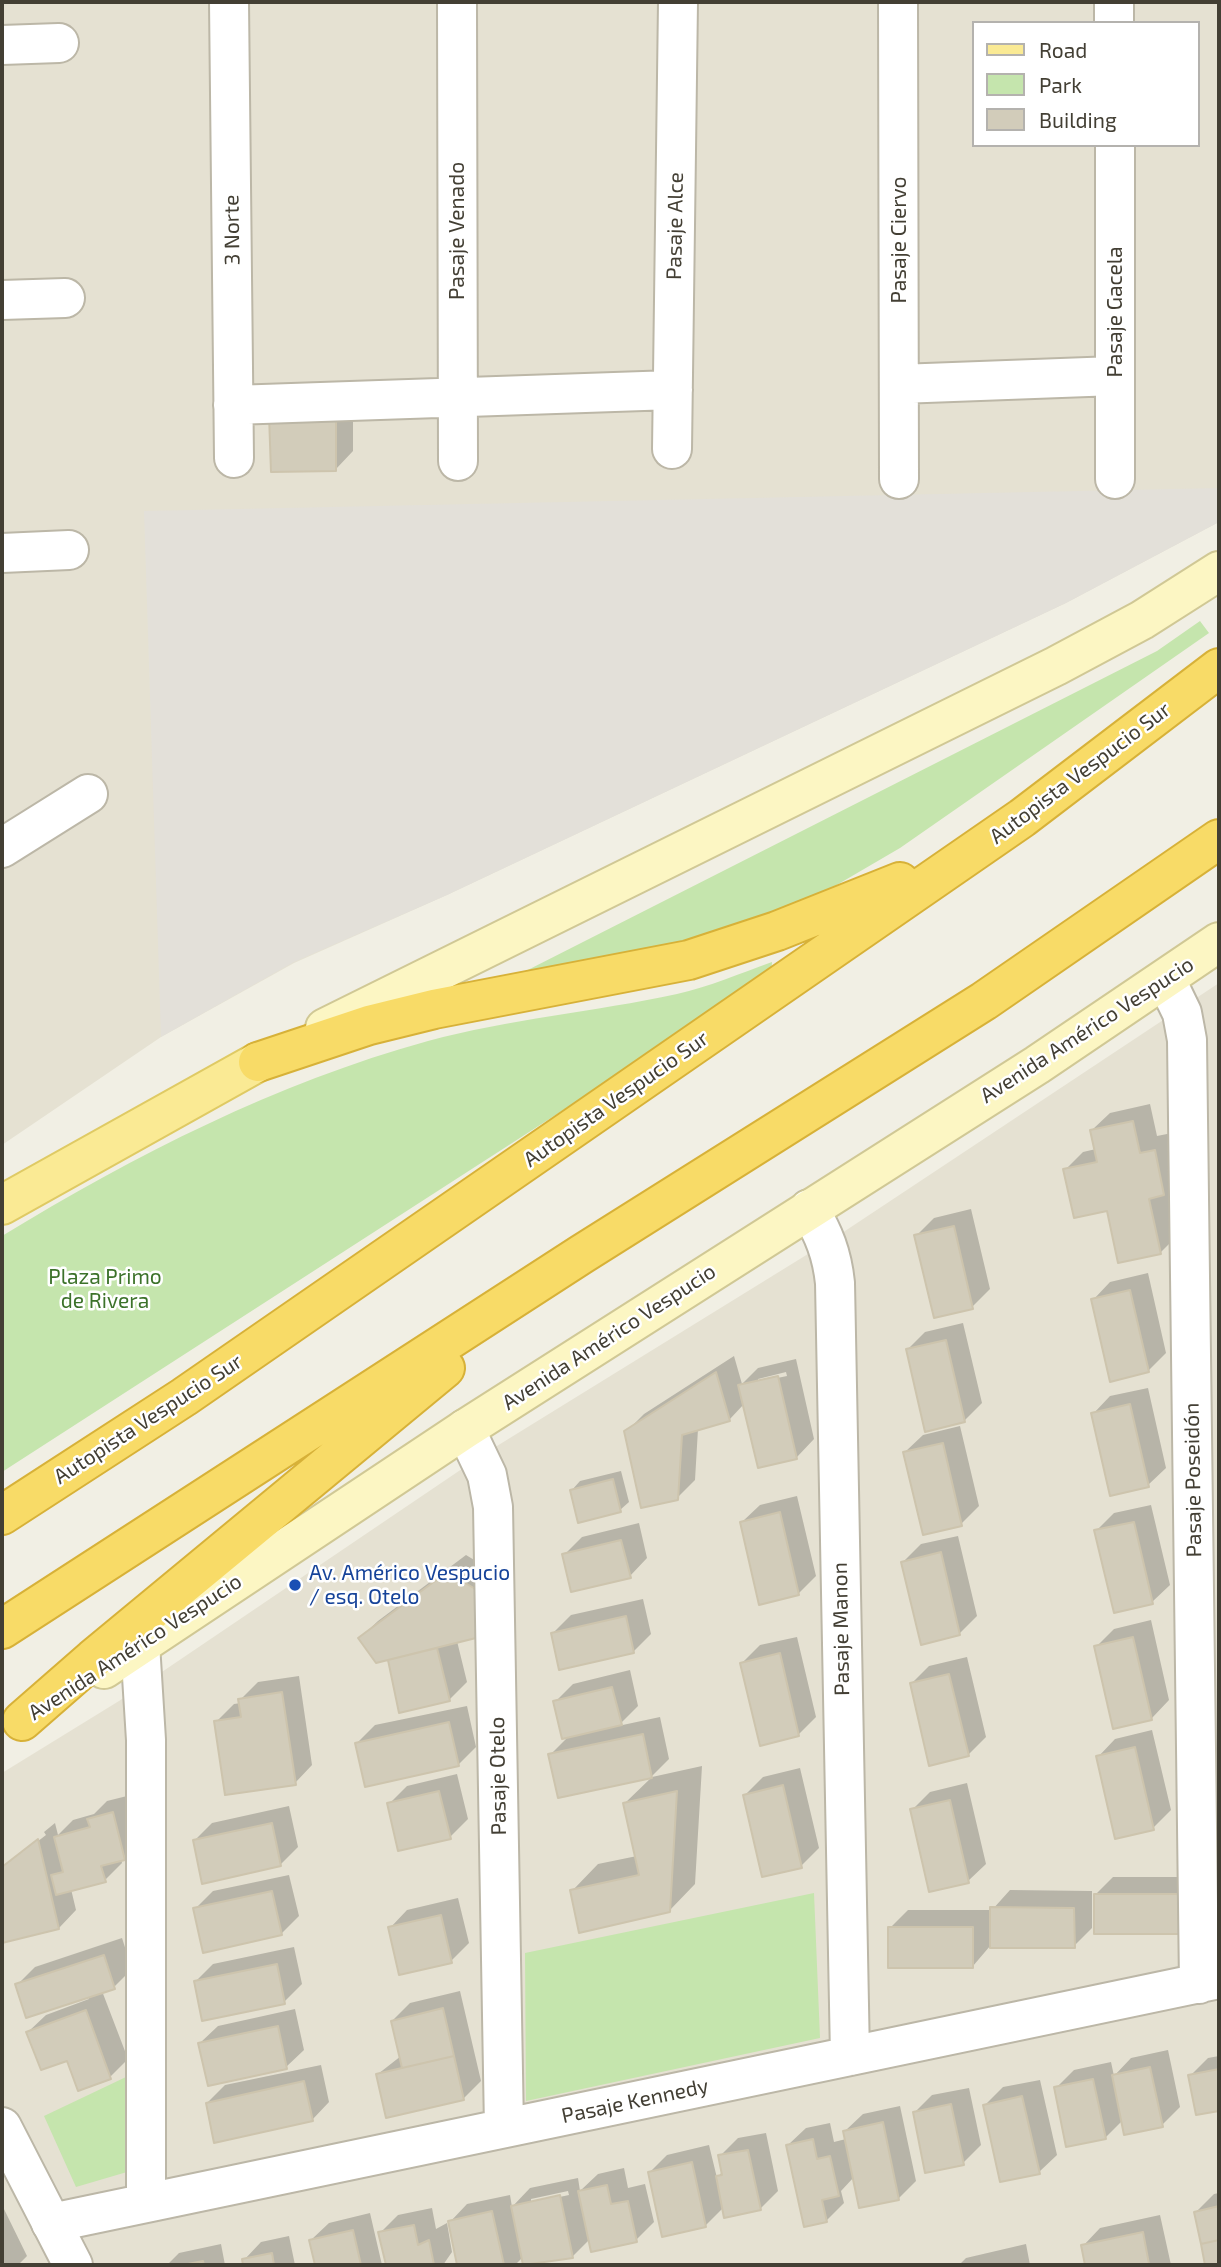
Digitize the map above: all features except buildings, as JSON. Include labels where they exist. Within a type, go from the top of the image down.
[{"type":"highway","name":"Autopista Vespucio Sur","points":[[2,1515],[184,1397],[1023,818],[1219,668]]},
{"type":"highway","points":[[258,1062],[369,1025],[434,1009],[643,971],[734,947],[905,880],[1023,818]]},
{"type":"highway","points":[[2,1629],[582,1254],[984,1001],[1219,839]]},
{"type":"highway","points":[[12,1728],[582,1254]]},
{"type":"main road","points":[[2,1205],[258,1062],[1056,666],[1142,620],[1219,571]]},
{"type":"main road","name":"Avenida Américo Vespucio","points":[[12,1728],[465,1429],[1166,980],[1219,942]]},
{"type":"street","name":"3 Norte","points":[[229,2],[234,457]]},
{"type":"street","name":"Pasaje Venado","points":[[457,2],[457,461]]},
{"type":"street","name":"Pasaje Alce","points":[[672,449],[678,2]]},
{"type":"street","name":"Pasaje Ciervo","points":[[898,2],[899,479]]},
{"type":"street","points":[[1114,2],[1114,21]]},
{"type":"street","points":[[2,45],[59,43]]},
{"type":"street","name":"Pasaje Gacela","points":[[1115,147],[1115,479]]},
{"type":"street","points":[[2,300],[65,298]]},
{"type":"street","points":[[899,384],[1115,376]]},
{"type":"street","points":[[233,405],[673,390]]},
{"type":"street","points":[[2,552],[69,550]]},
{"type":"street","points":[[2,848],[88,794]]},
{"type":"street","name":"Pasaje Poseidón","points":[[1166,980],[1182,1013],[1187,1040],[1209,1982]]},
{"type":"street","name":"Pasaje Manon","points":[[809,1209],[825,1236],[835,1283],[850,2056]]},
{"type":"street","name":"Pasaje Otelo","points":[[465,1429],[487,1475],[493,1507],[504,2128]]},
{"type":"street","points":[[141,1644],[146,1740],[146,2202]]},
{"type":"street","name":"Pasaje Kennedy","points":[[51,2223],[1209,1982]]},
{"type":"street","points":[[2,2127],[73,2265]]},
{"type":"shaded area","points":[[2,2],[1219,2],[1219,522],[1066,603],[447,895],[294,963],[161,1037],[2,1145]]},
{"type":"shaded area","points":[[1219,488],[1219,522],[1066,603],[447,895],[294,962],[161,1037],[144,511]]},
{"type":"shaded area","points":[[1219,983],[1219,2265],[2,2265],[2,1773],[119,1701],[484,1454],[842,1233]]},
{"type":"green space","points":[[1200,621],[1209,633],[900,848],[823,893],[741,931],[510,979],[1157,651]]},
{"type":"green space","name":"Plaza Primo de Rivera","points":[[772,962],[771,976],[2,1472],[2,1236],[103,1177],[208,1124],[261,1100],[372,1058],[459,1033],[677,994]]},
{"type":"green space","points":[[814,1893],[820,2038],[526,2101],[525,1953]]},
{"type":"green space","points":[[126,2077],[127,2172],[76,2187],[44,2116]]},
{"type":"place","name":"Av. Américo Vespucio / esq. Otelo","points":[[295,1585]]}]
